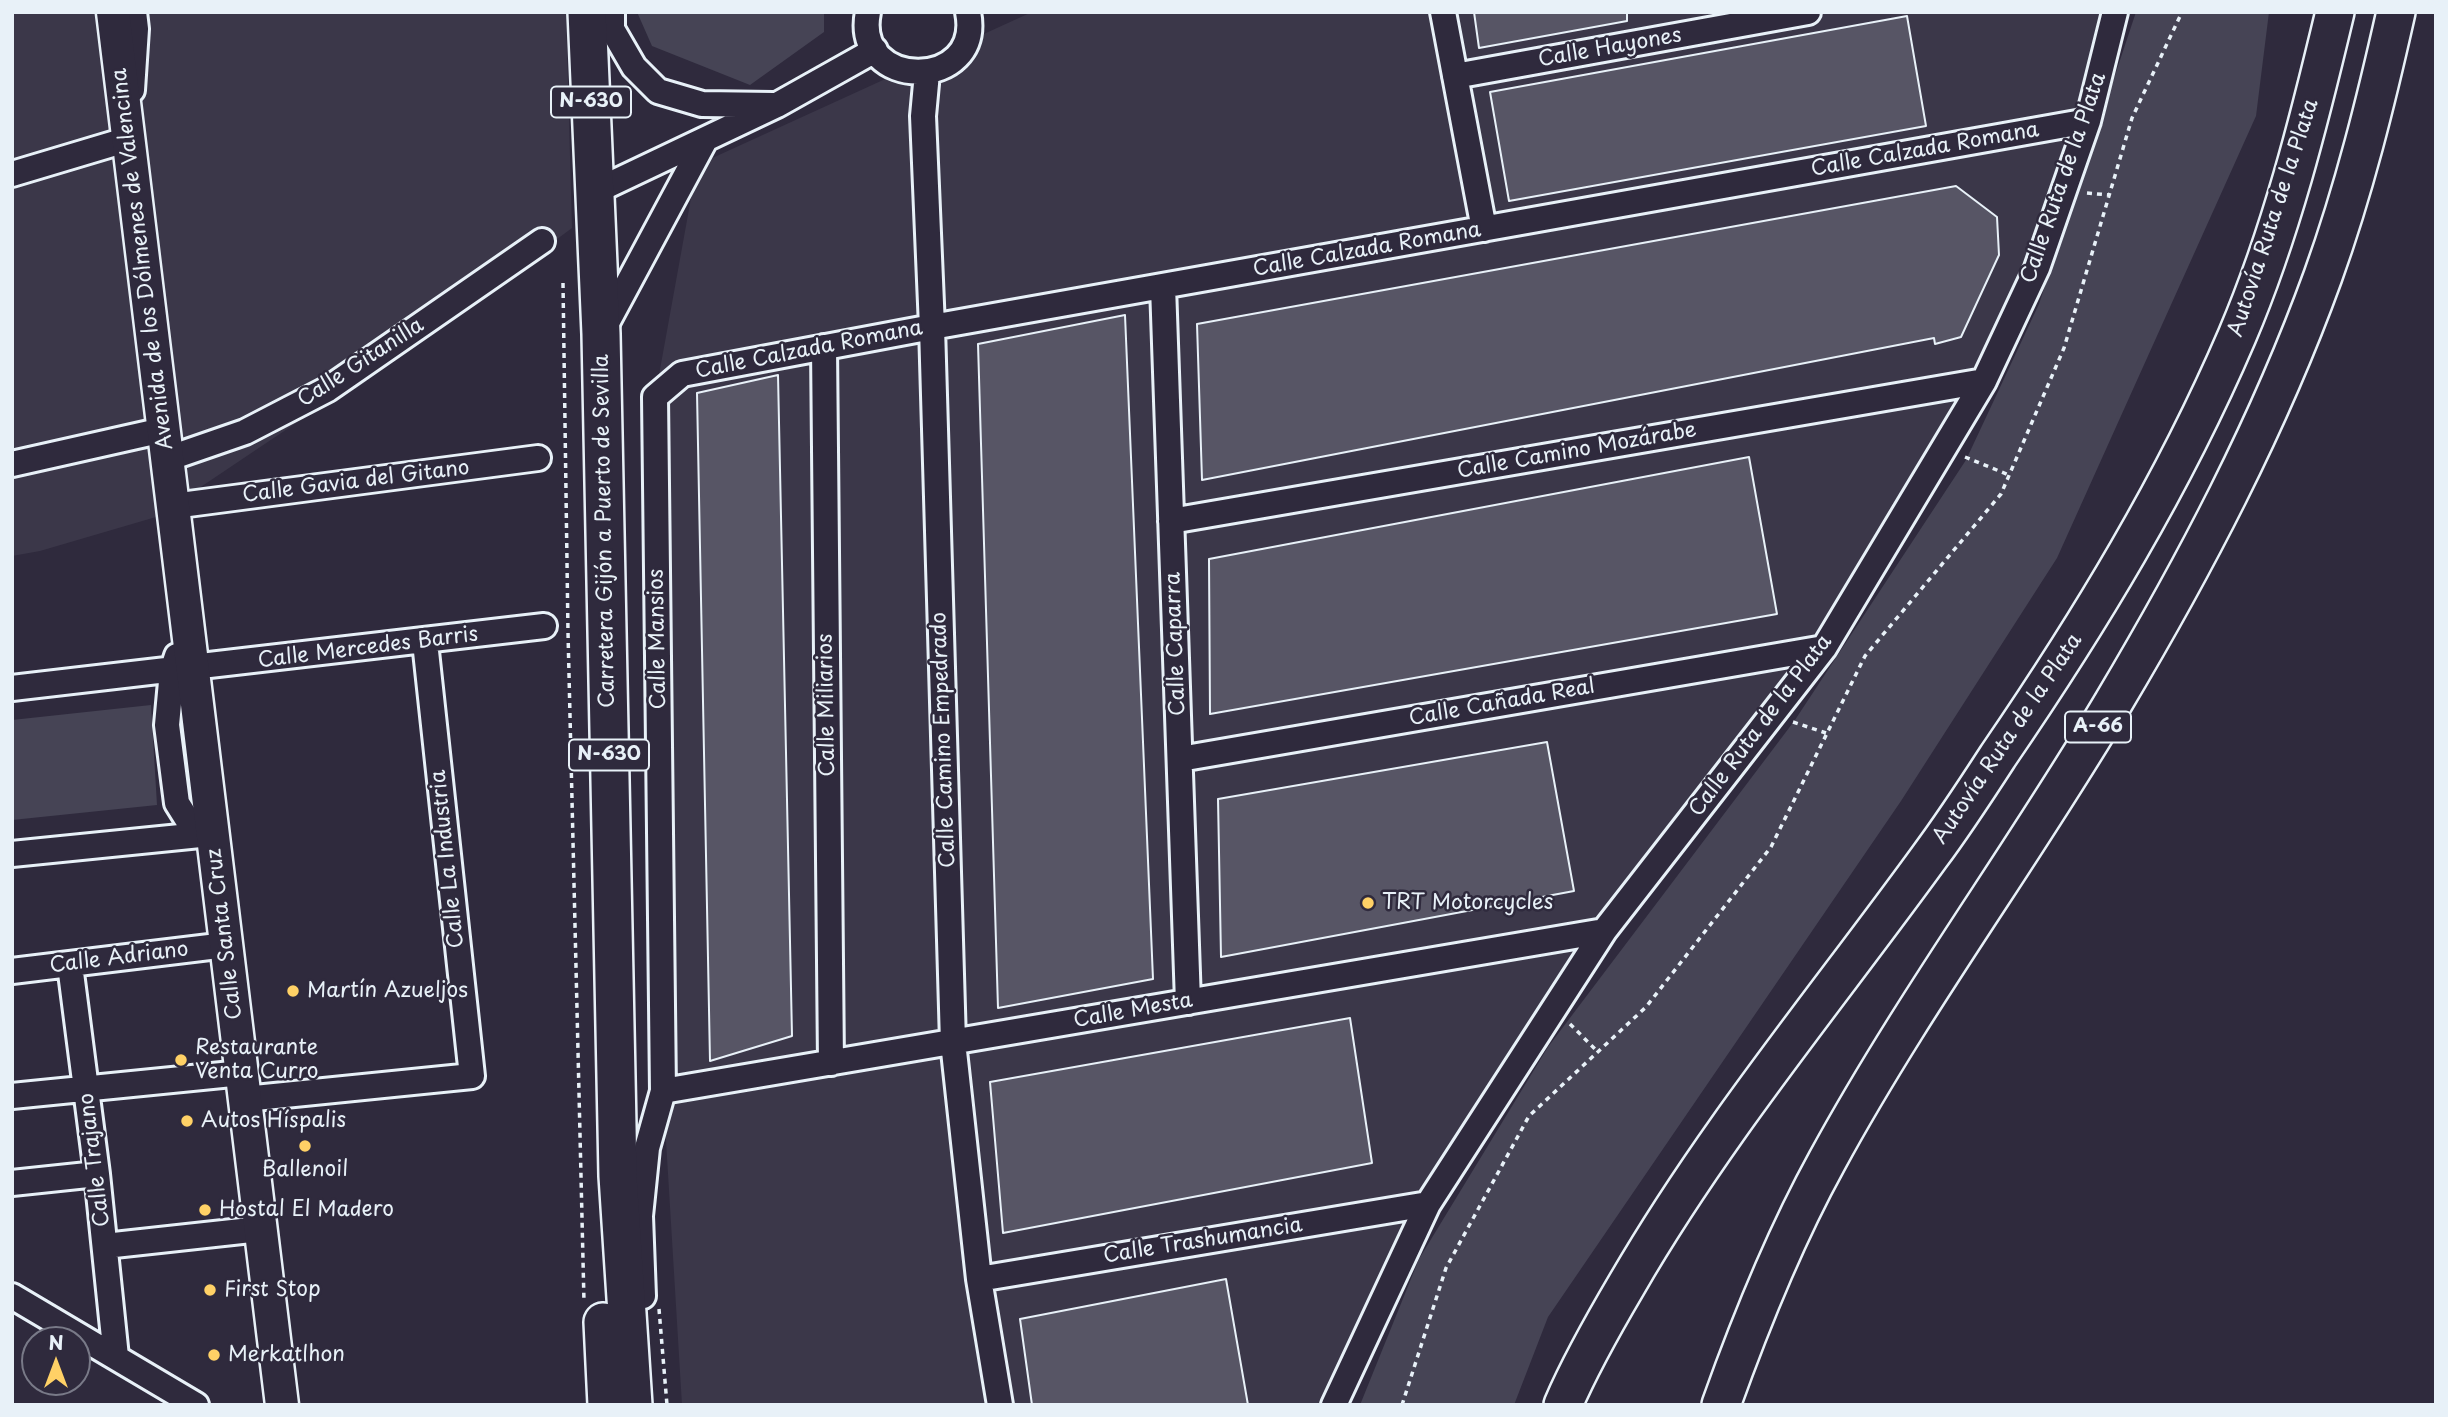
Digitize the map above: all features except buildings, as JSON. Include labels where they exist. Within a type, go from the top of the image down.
[{"type":"highway","name":"Carretera Gijón a Puerto de Sevilla","points":[[587,12],[601,334],[618,1176],[633,1405]]},
{"type":"highway","name":"Autovía Ruta de la Plata","points":[[1563,1405],[1607,1318],[1663,1222],[1761,1082],[1932,854],[1969,800],[2035,703],[2109,585],[2168,481],[2237,335],[2271,244],[2314,101],[2335,12]]},
{"type":"highway","name":"A-66","points":[[1721,1405],[1767,1285],[1827,1161],[1879,1072],[2111,706],[2187,574],[2239,470],[2284,373],[2323,275],[2367,135],[2396,12]]},
{"type":"highway","name":"Carretera Gijón a Puerto de Sevilla","points":[[607,1405],[600,1257],[618,1176]]},
{"type":"main road","name":"Avenida de los Dólmenes de Valencina","points":[[113,12],[173,506]]},
{"type":"main road","name":"Calle Santa Cruz","points":[[173,506],[188,625],[182,669],[205,835],[226,945],[282,1405]]},
{"type":"street","points":[[12,174],[128,136],[135,40],[134,12]]},
{"type":"street","points":[[612,12],[612,29],[634,67],[658,91],[702,104],[777,105]]},
{"type":"street","points":[[868,12],[868,33],[875,50],[887,63],[900,70],[918,74],[927,73],[952,61],[963,47],[968,34],[968,12]]},
{"type":"street","points":[[1443,12],[1484,229]]},
{"type":"street","name":"Calle Hayones","points":[[1455,76],[1808,12]]},
{"type":"street","name":"Calle Ruta de la Plata","points":[[1334,1405],[1428,1204],[1604,931],[1824,648],[1984,381],[2037,268],[2088,121],[2115,12]]},
{"type":"street","points":[[594,192],[777,105],[875,50]]},
{"type":"street","name":"Calle Camino Empedrado","points":[[927,73],[923,116],[932,327],[953,1042],[979,1279],[1000,1405]]},
{"type":"street","name":"Calle Calzada Romana","points":[[655,397],[682,374],[2088,121]]},
{"type":"street","points":[[601,334],[705,140]]},
{"type":"street","name":"Calle Gitanilla","points":[[12,464],[245,432],[328,389],[542,240]]},
{"type":"street","name":"Calle Caparra","points":[[1163,286],[1188,1002]]},
{"type":"street","name":"Calle Miliarios","points":[[824,347],[831,1063]]},
{"type":"street","name":"Calle Camino Mozárabe","points":[[1171,522],[1984,381]]},
{"type":"street","name":"Calle Mansios","points":[[631,1368],[644,1316],[640,1216],[647,1148],[663,1091],[655,397]]},
{"type":"street","name":"Calle Gavia del Gitano","points":[[173,506],[538,458]]},
{"type":"street","name":"Calle Mercedes Barris","points":[[12,688],[425,642],[544,626]]},
{"type":"street","name":"Calle La Industria","points":[[243,1086],[472,1076],[425,642]]},
{"type":"street","name":"Calle Cañada Real","points":[[1180,759],[1824,648]]},
{"type":"street","points":[[12,854],[205,835]]},
{"type":"street","name":"Calle Mesta","points":[[663,1091],[1604,931]]},
{"type":"street","name":"Calle Adriano","points":[[12,971],[226,945]]},
{"type":"street","name":"Calle Trajano","points":[[70,965],[97,1174],[116,1357]]},
{"type":"street","points":[[12,1096],[86,1089],[243,1086]]},
{"type":"street","points":[[12,1183],[97,1174]]},
{"type":"street","name":"Calle Trashumancia","points":[[979,1279],[1428,1204]]},
{"type":"street","points":[[105,1247],[260,1229]]},
{"type":"street","points":[[12,1296],[196,1405]]},
{"type":"path","points":[[1402,1405],[1446,1268],[1528,1116],[1646,1007],[1771,846],[1865,656],[2001,494],[2064,348],[2132,118],[2182,12]]},
{"type":"path","points":[[564,283],[568,632],[584,1304]]},
{"type":"path","points":[[1943,449],[2010,475]]},
{"type":"path","points":[[1771,715],[1826,733]]},
{"type":"path","points":[[1554,1008],[1598,1052]]},
{"type":"shaded area","points":[[12,12],[566,12],[572,228],[357,388],[299,421],[156,517],[40,551],[12,556]]},
{"type":"shaded area","points":[[637,12],[824,12],[824,32],[750,85],[652,46]]},
{"type":"shaded area","points":[[1032,12],[2115,12],[2088,122],[1984,381],[1824,648],[1604,931],[1428,1204],[1334,1405],[682,1405],[663,1091],[655,397],[697,165]]},
{"type":"shaded area","points":[[2136,12],[2269,12],[2256,116],[2057,558],[1901,801],[1548,1317],[1514,1405],[1360,1405],[1419,1259],[1548,1047],[1795,720],[1966,460],[2039,304]]},
{"type":"shaded area","points":[[151,705],[157,805],[12,820],[12,720]]},
{"type":"place","name":"TRT Motorcycles","points":[[1368,903]]},
{"type":"place","name":"Martín Azueljos","points":[[293,991]]},
{"type":"place","name":"Restaurante Venta Curro","points":[[181,1060]]},
{"type":"place","name":"Autos Híspalis","points":[[187,1121]]},
{"type":"place","name":"Ballenoil","points":[[305,1146]]},
{"type":"place","name":"Hostal El Madero","points":[[205,1210]]},
{"type":"place","name":"First Stop","points":[[210,1290]]},
{"type":"place","name":"Merkatlhon","points":[[214,1355]]}]
